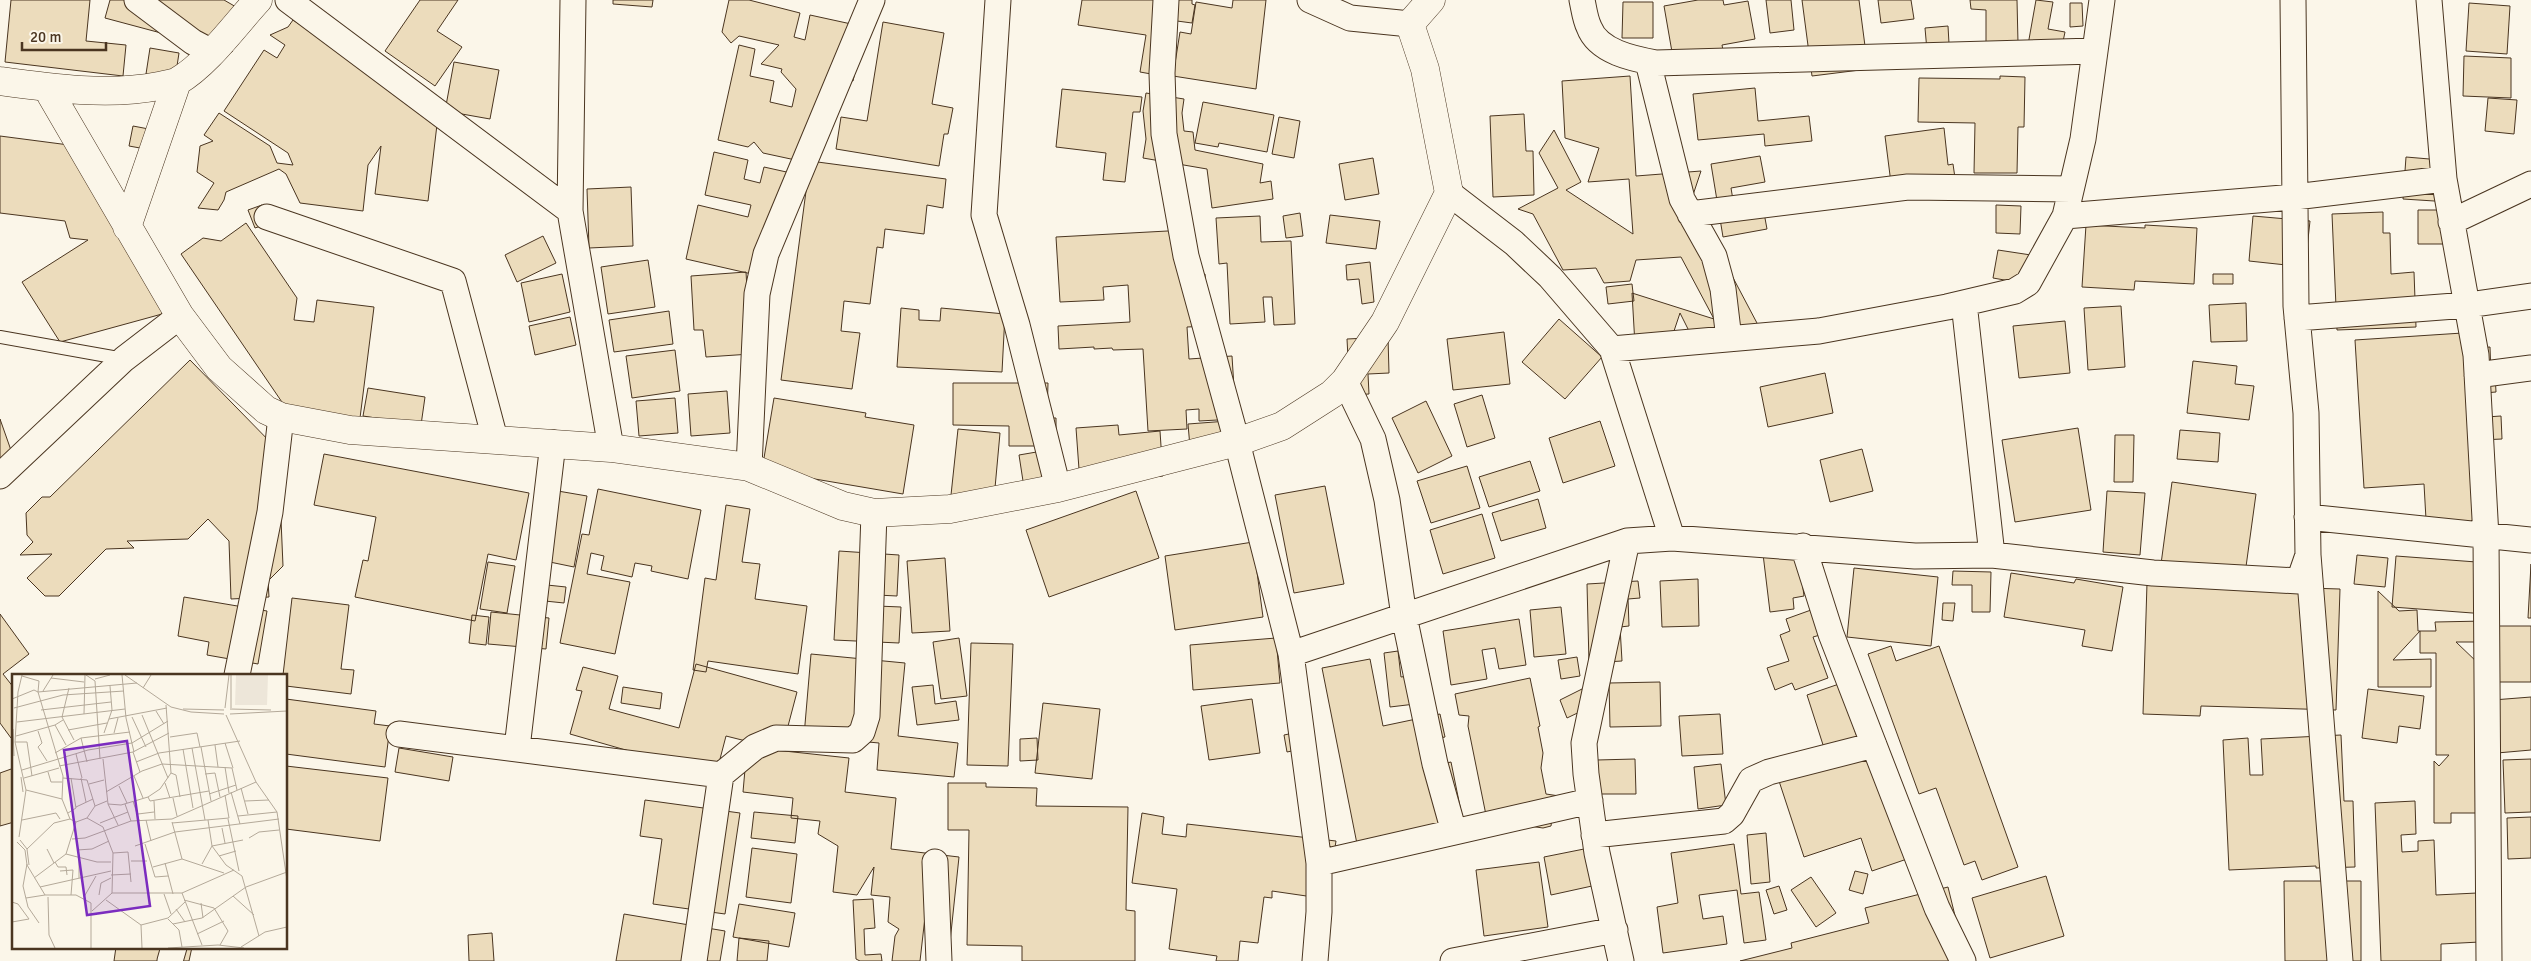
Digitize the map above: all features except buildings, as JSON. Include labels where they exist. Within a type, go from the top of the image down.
[{"type":"street","points":[[138,0],[193,42],[212,52]]},
{"type":"street","points":[[0,80],[47,88],[105,90],[149,88],[177,82],[212,52],[258,0]]},
{"type":"street","points":[[288,0],[570,210]]},
{"type":"street","points":[[573,0],[570,210],[611,448]]},
{"type":"street","points":[[998,0],[984,215],[1018,325],[1058,488]]},
{"type":"street","points":[[1166,0],[1162,73],[1167,151],[1186,256],[1237,442],[1291,654],[1319,863],[1319,912],[1315,961]]},
{"type":"street","points":[[1310,0],[1350,18],[1410,24]]},
{"type":"street","points":[[1410,24],[1431,0]]},
{"type":"street","points":[[1582,0],[1589,28],[1595,37],[1612,50],[1634,59],[1648,62],[2095,51]]},
{"type":"street","points":[[1612,349],[1819,331],[1964,303],[2015,290],[2028,282],[2065,216],[2083,139],[2102,0]]},
{"type":"street","points":[[2293,0],[2297,318],[2306,413],[2308,555],[2340,961]]},
{"type":"street","points":[[2429,0],[2444,179],[2468,305],[2476,375],[2486,537],[2489,961]]},
{"type":"street","points":[[749,467],[757,294],[766,254],[869,1]]},
{"type":"street","points":[[47,88],[180,316],[219,368],[238,387],[266,410],[281,416],[350,430],[611,448],[749,467],[843,506],[874,513],[950,508],[1058,488],[1237,442],[1282,426],[1332,394],[1345,381],[1385,322],[1449,193],[1425,69],[1410,24]]},
{"type":"street","points":[[1648,62],[1682,199],[1714,256],[1723,289],[1728,339]]},
{"type":"street","points":[[127,227],[177,82]]},
{"type":"street","points":[[2065,216],[2295,197],[2444,179]]},
{"type":"street","points":[[2451,222],[2531,184]]},
{"type":"street","points":[[1690,214],[1908,187],[2071,189]]},
{"type":"street","points":[[1449,193],[1514,243],[1550,277],[1612,349],[1672,538]]},
{"type":"street","points":[[267,216],[453,282],[494,439]]},
{"type":"street","points":[[2297,318],[2468,305],[2531,296]]},
{"type":"street","points":[[1964,303],[1992,556]]},
{"type":"street","points":[[0,476],[124,359],[180,316]]},
{"type":"street","points":[[2476,375],[2531,368]]},
{"type":"street","points":[[1345,381],[1373,439],[1387,500],[1404,616],[1435,764],[1454,832]]},
{"type":"street","points":[[237,674],[270,512],[281,416]]},
{"type":"street","points":[[517,748],[553,443]]},
{"type":"street","points":[[694,961],[721,775],[755,746],[776,738],[840,741],[853,740],[862,732],[867,716],[874,513]]},
{"type":"street","points":[[2307,517],[2486,537],[2531,540]]},
{"type":"street","points":[[1291,654],[1627,541],[1672,538],[1803,546],[1915,556],[1992,556],[2153,573],[2300,581],[2308,555]]},
{"type":"street","points":[[1621,961],[1594,835],[1584,743],[1627,541]]},
{"type":"street","points":[[1803,546],[1831,634],[1937,908],[1963,961]]},
{"type":"street","points":[[399,734],[721,775]]},
{"type":"street","points":[[1594,835],[1724,821],[1732,814],[1751,780],[1769,772],[1874,745]]},
{"type":"street","points":[[1319,863],[1590,801]]},
{"type":"street","points":[[934,862],[939,961]]},
{"type":"street","points":[[1453,961],[1615,930]]},
{"type":"street","points":[[170,961],[174,948]]},
{"type":"lane","points":[[0,337],[124,359]]}]
